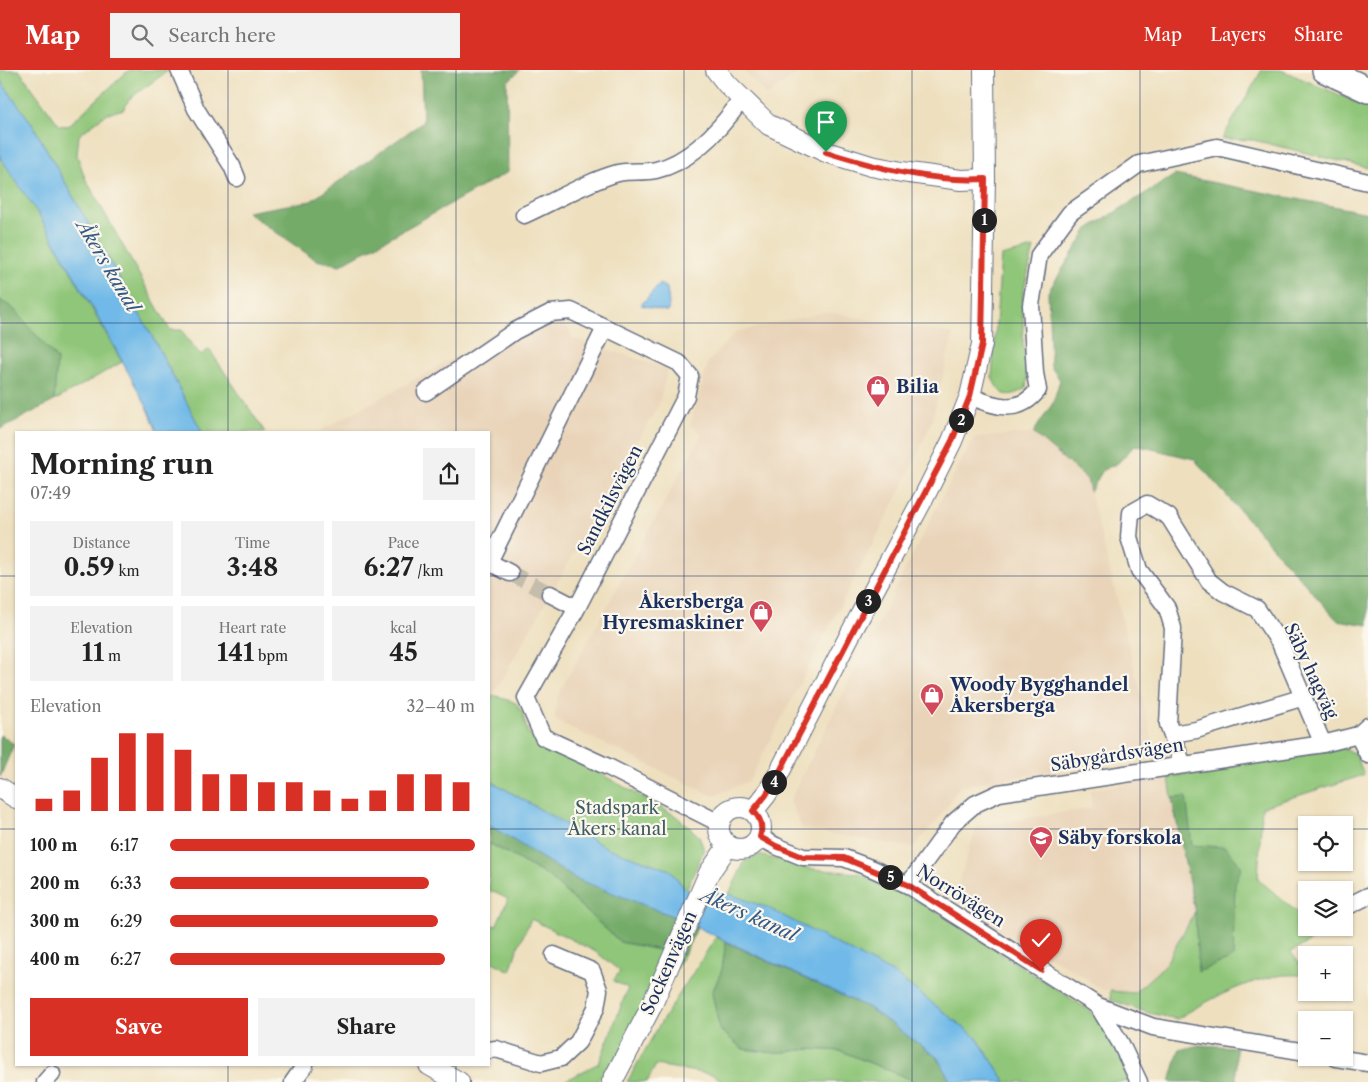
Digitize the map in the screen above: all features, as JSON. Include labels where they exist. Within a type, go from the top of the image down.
[{"type":"main road","points":[[1325,70],[1368,90]]},
{"type":"street","points":[[179,70],[196,109],[232,166],[236,178]]},
{"type":"street","points":[[716,70],[769,125],[826,152],[872,166],[902,172],[961,180],[985,179]]},
{"type":"street","points":[[753,811],[777,777],[853,629],[924,497],[952,441],[970,396],[982,344],[985,179],[984,70]]},
{"type":"street","points":[[524,215],[619,173],[658,169],[686,157],[706,141],[742,99]]},
{"type":"street","points":[[970,396],[988,404],[1010,408],[1031,399],[1038,390],[1035,373],[1031,305],[1038,256],[1070,213],[1139,164],[1217,147],[1368,182]]},
{"type":"street","name":"Sandkilsvägen","points":[[426,392],[515,331],[550,312],[571,311],[679,363],[690,376],[686,396],[577,608],[526,698],[543,737],[608,767],[719,823]]},
{"type":"street","points":[[490,560],[605,328]]},
{"type":"street","name":"Säby hagväg","points":[[1183,765],[1168,724],[1173,628],[1167,608],[1139,570],[1129,537],[1131,513],[1147,504],[1169,517],[1209,581],[1223,592],[1257,609],[1280,643],[1323,744]]},
{"type":"street","points":[[490,563],[510,573]]},
{"type":"street","points":[[550,594],[577,608]]},
{"type":"street","points":[[1172,734],[1196,730],[1304,697]]},
{"type":"street","points":[[1363,730],[1368,755]]},
{"type":"street","name":"Säbygårdsvägen","points":[[908,885],[953,823],[974,804],[999,793],[1323,744],[1363,730]]},
{"type":"street","points":[[0,788],[15,797]]},
{"type":"street","points":[[741,807],[753,811],[761,824],[760,837],[748,848],[739,849],[728,846],[719,832],[719,823],[725,812],[732,808],[741,807]]},
{"type":"street","name":"Norrövägen","points":[[760,837],[803,857],[844,858],[908,885],[1098,1006],[1153,1027],[1298,1051]]},
{"type":"street","name":"Sockenvägen","points":[[612,1082],[651,1007],[709,873],[728,846]]},
{"type":"street","points":[[1353,904],[1368,896]]},
{"type":"street","points":[[490,1050],[496,1049],[541,1063],[561,1058],[578,1042],[596,1008],[599,990],[592,971],[554,955]]},
{"type":"street","points":[[1098,1006],[1139,1082]]},
{"type":"street","points":[[1353,1061],[1368,1063]]},
{"type":"street","points":[[293,1082],[304,1066]]},
{"type":"shaded area","points":[[743,70],[801,70],[767,96]]},
{"type":"shaded area","points":[[827,312],[953,334],[932,421],[906,480],[749,781],[713,796],[555,720],[556,703],[559,693],[702,434],[690,425],[709,361],[736,332]]},
{"type":"shaded area","points":[[559,323],[568,328],[572,338],[668,369],[658,406],[490,700],[490,431],[320,431],[507,329],[513,341]]},
{"type":"shaded area","points":[[1033,433],[1087,479],[1156,754],[960,786],[937,821],[912,848],[802,829],[790,800],[933,514],[974,438]]},
{"type":"shaded area","points":[[1169,777],[1195,912],[1165,964],[1134,993],[1102,990],[1067,966],[968,914],[974,907],[954,896],[977,826],[1092,808],[1090,790]]},
{"type":"green space","points":[[0,70],[19,70],[59,125],[68,126],[129,70],[169,70],[129,99],[124,109],[106,114],[79,135],[77,155],[85,178],[170,330],[182,330],[201,355],[209,349],[264,431],[201,431],[152,336],[32,124],[0,80]]},
{"type":"green space","points":[[421,70],[520,70],[507,82],[508,172],[340,265],[316,260],[247,212],[311,201],[423,122]]},
{"type":"green space","points":[[1262,70],[1281,70],[1368,107],[1368,168],[1253,140],[1222,139]]},
{"type":"green space","points":[[0,155],[41,218],[122,362],[54,401],[0,381]]},
{"type":"green space","points":[[1175,175],[1368,213],[1368,625],[1337,620],[1194,459],[1135,445],[1118,463],[1103,470],[1090,492],[1087,479],[1033,433],[1053,403],[1060,380],[1051,367],[1048,292],[1088,229]]},
{"type":"green space","points":[[1034,248],[1023,293],[1023,343],[1028,373],[1026,388],[1009,395],[998,389],[992,377],[1001,256]]},
{"type":"green space","points":[[0,300],[13,308],[57,359],[54,401],[0,429]]},
{"type":"green space","name":"Stadspark Åkers kanal","points":[[493,695],[516,703],[522,712],[528,733],[676,816],[699,836],[704,850],[686,890],[670,870],[607,848],[490,781],[490,700]]},
{"type":"green space","points":[[0,735],[14,744],[0,777]]},
{"type":"green space","points":[[1342,748],[1356,754],[1364,775],[1262,807],[1258,879],[1298,913],[1298,936],[1320,936],[1302,946],[1298,946],[1298,948],[1291,952],[1298,962],[1298,975],[1274,977],[1239,987],[1222,994],[1177,1019],[1149,1013],[1111,1000],[1110,991],[1134,993],[1165,965],[1195,912],[1169,777]]},
{"type":"green space","points":[[1186,797],[1192,845],[1225,847],[1242,867],[1235,883],[1233,958],[1198,972],[1195,912],[1172,798]]},
{"type":"green space","points":[[490,826],[574,878],[675,917],[697,928],[684,955],[620,942],[548,876],[490,844]]},
{"type":"green space","points":[[490,844],[548,876],[620,942],[684,955],[628,1046],[596,1082],[562,1082],[599,1063],[628,988],[613,981],[620,971],[596,952],[531,919],[518,947],[510,971],[490,961],[490,924],[496,926],[508,899],[490,890]]},
{"type":"green space","points":[[759,855],[812,869],[858,873],[926,905],[1092,1012],[1119,1053],[1128,1082],[1006,1082],[976,1037],[896,975],[768,908],[729,894],[745,861]]},
{"type":"green space","points":[[716,937],[726,942],[722,970],[712,993],[720,1030],[743,1049],[775,1053],[809,1049],[841,1051],[917,1082],[723,1082],[714,1075],[656,1065],[647,1082],[627,1082],[660,1024]]},
{"type":"green space","points":[[726,942],[869,1008],[937,1057],[951,1082],[917,1082],[841,1051],[809,1049],[775,1053],[743,1049],[720,1030],[712,993],[722,970]]},
{"type":"green space","points":[[1199,1045],[1236,1047],[1236,1082],[1170,1082],[1179,1050]]},
{"type":"water","name":"Åkers kanal","points":[[0,80],[32,124],[152,336],[201,431],[157,431],[149,411],[103,326],[41,218],[0,157]]},
{"type":"water","points":[[659,284],[667,288],[668,312],[641,305]]},
{"type":"water","name":"Åkers kanal","points":[[490,781],[607,848],[670,870],[686,890],[729,894],[768,908],[896,975],[976,1037],[1006,1082],[951,1082],[937,1057],[869,1008],[675,917],[574,878],[490,826]]},
{"type":"tunnel","points":[[510,573],[550,594]]},
{"type":"place","name":"Bilia","points":[[878,408]]},
{"type":"place","name":"Åkersberga Hyresmaskiner","points":[[761,633]]},
{"type":"place","name":"Woody Bygghandel Åkersberga","points":[[932,716]]},
{"type":"place","name":"Säby forskola","points":[[1041,859]]},
{"type":"route","points":[[826,152],[872,166],[902,172],[961,180],[985,179],[982,344],[970,396],[952,441],[777,777],[760,804],[753,811],[761,824],[760,837],[776,846],[803,857],[844,858],[908,885],[1041,970]]}]
